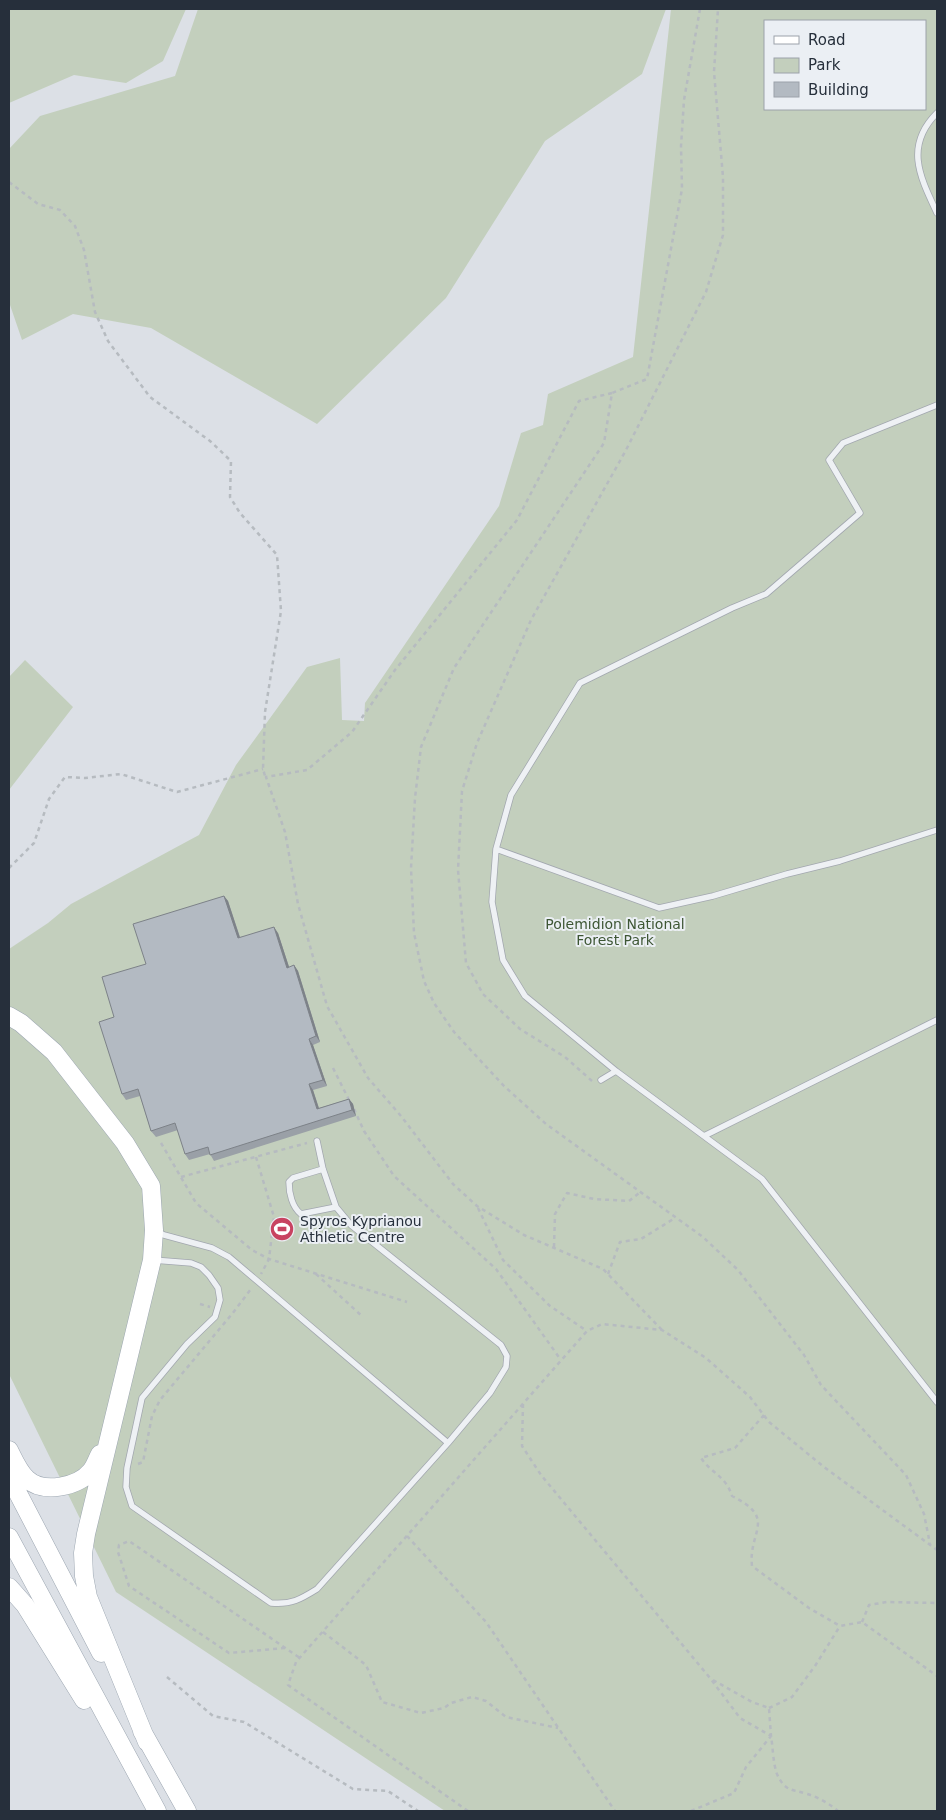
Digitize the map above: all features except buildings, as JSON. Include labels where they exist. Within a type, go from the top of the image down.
[{"type":"main road","points":[[9,1016],[21,1023],[54,1052],[125,1143],[151,1186],[154,1230],[152,1260],[83,1553],[84,1576],[88,1597],[147,1742]]},
{"type":"main road","points":[[9,1450],[17,1466],[28,1480],[48,1487],[60,1486],[81,1479],[91,1471],[109,1438]]},
{"type":"main road","points":[[9,1476],[147,1742],[187,1811]]},
{"type":"main road","points":[[9,1537],[157,1811]]},
{"type":"main road","points":[[9,1587],[25,1605],[76,1686],[147,1811]]},
{"type":"lane","points":[[937,113],[928,122],[917,147],[920,179],[937,213]]},
{"type":"lane","points":[[937,405],[842,443],[829,460],[860,513],[766,594],[732,608],[580,683],[511,795],[496,849],[492,902],[503,960],[525,996],[616,1072],[762,1179],[937,1402]]},
{"type":"lane","points":[[496,849],[659,908],[713,896],[787,874],[840,861],[937,830]]},
{"type":"lane","points":[[704,1136],[937,1020]]},
{"type":"lane","points":[[601,1080],[616,1072]]},
{"type":"lane","points":[[152,1260],[191,1262],[201,1267],[218,1288],[220,1300],[215,1317],[187,1344],[142,1398],[127,1468],[126,1487],[132,1506],[271,1603],[286,1604],[305,1597],[317,1590],[490,1393],[506,1367],[507,1356],[501,1346],[351,1225],[336,1207],[323,1169],[317,1141]]},
{"type":"lane","points":[[323,1169],[293,1178],[289,1182],[295,1209],[301,1214],[336,1207]]},
{"type":"lane","points":[[154,1230],[164,1235],[212,1248],[229,1257],[448,1443]]},
{"type":"path","points":[[266,777],[307,770],[352,732],[395,670],[517,520],[579,401],[612,393],[647,379],[682,189],[681,146],[684,100],[700,9]]},
{"type":"path","points":[[601,1080],[594,1083],[565,1057],[520,1029],[483,994],[466,964],[458,870],[462,791],[476,743],[531,620],[626,450],[706,292],[723,235],[724,177],[714,72],[718,9]]},
{"type":"path","points":[[9,182],[38,204],[60,210],[75,226],[84,250],[95,312],[108,340],[150,397],[210,441],[231,461],[230,496],[240,513],[276,555],[281,611],[265,712],[262,769],[285,832],[298,904],[327,1006],[368,1078],[401,1116],[453,1184],[478,1206],[524,1235],[603,1269],[662,1330],[706,1358],[750,1397],[769,1422],[824,1467],[937,1550]]},
{"type":"path","points":[[612,393],[604,443],[454,668],[422,747],[415,798],[411,868],[414,933],[424,981],[434,1003],[454,1032],[504,1086],[546,1124],[702,1237],[738,1270],[804,1355],[821,1385],[906,1476],[924,1514],[930,1544]]},
{"type":"path","points":[[9,868],[34,842],[49,799],[65,777],[85,778],[121,774],[177,792],[262,769]]},
{"type":"path","points":[[333,1068],[364,1131],[394,1176],[496,1269],[562,1360]]},
{"type":"path","points":[[181,1177],[317,1141]]},
{"type":"path","points":[[160,1142],[196,1203],[252,1250],[270,1259],[407,1302]]},
{"type":"path","points":[[554,1247],[555,1214],[567,1193],[594,1199],[629,1201],[640,1193]]},
{"type":"path","points":[[478,1206],[503,1260],[550,1306],[587,1331]]},
{"type":"path","points":[[608,1274],[620,1242],[641,1239],[675,1218]]},
{"type":"path","points":[[315,1273],[363,1317]]},
{"type":"path","points":[[468,1811],[288,1685],[296,1662],[587,1331],[602,1324],[662,1330]]},
{"type":"path","points":[[523,1404],[522,1446],[541,1476],[710,1678],[740,1718],[771,1736]]},
{"type":"path","points":[[764,1415],[735,1448],[701,1458],[729,1486],[732,1496],[747,1504],[753,1511],[758,1523],[751,1554],[752,1566],[809,1608],[840,1626],[862,1622],[937,1676]]},
{"type":"path","points":[[406,1536],[486,1622],[615,1811]]},
{"type":"path","points":[[285,1648],[229,1653],[130,1586],[118,1552],[119,1545],[128,1541],[300,1658]]},
{"type":"path","points":[[862,1622],[869,1605],[887,1602],[937,1603]]},
{"type":"path","points":[[710,1678],[752,1702],[769,1708],[792,1697],[816,1666],[840,1626]]},
{"type":"path","points":[[322,1632],[366,1665],[382,1702],[420,1712],[444,1708],[451,1703],[472,1697],[486,1701],[506,1717],[558,1728]]},
{"type":"path","points":[[168,1677],[213,1716],[244,1722],[353,1789],[388,1791],[418,1811]]},
{"type":"path","points":[[769,1708],[776,1772],[782,1784],[791,1791],[807,1794],[838,1811]]},
{"type":"path","points":[[691,1811],[734,1793],[746,1767],[771,1736]]},
{"type":"green space","points":[[9,9],[186,9],[163,61],[126,83],[74,75],[9,103]]},
{"type":"green space","points":[[198,9],[666,9],[642,74],[545,141],[446,298],[317,424],[151,328],[73,314],[22,340],[9,302],[9,149],[40,116],[175,76]]},
{"type":"green space","name":"Polemidion National Forest Park","points":[[671,9],[937,9],[937,1811],[445,1811],[116,1592],[9,1374],[9,949],[48,923],[71,904],[199,835],[236,765],[307,667],[340,658],[342,720],[364,721],[365,703],[499,506],[521,433],[543,425],[548,394],[633,357]]},
{"type":"green space","points":[[25,660],[73,707],[9,790],[9,677]]},
{"type":"place","name":"Spyros Kyprianou Athletic Centre","points":[[282,1229]]}]
